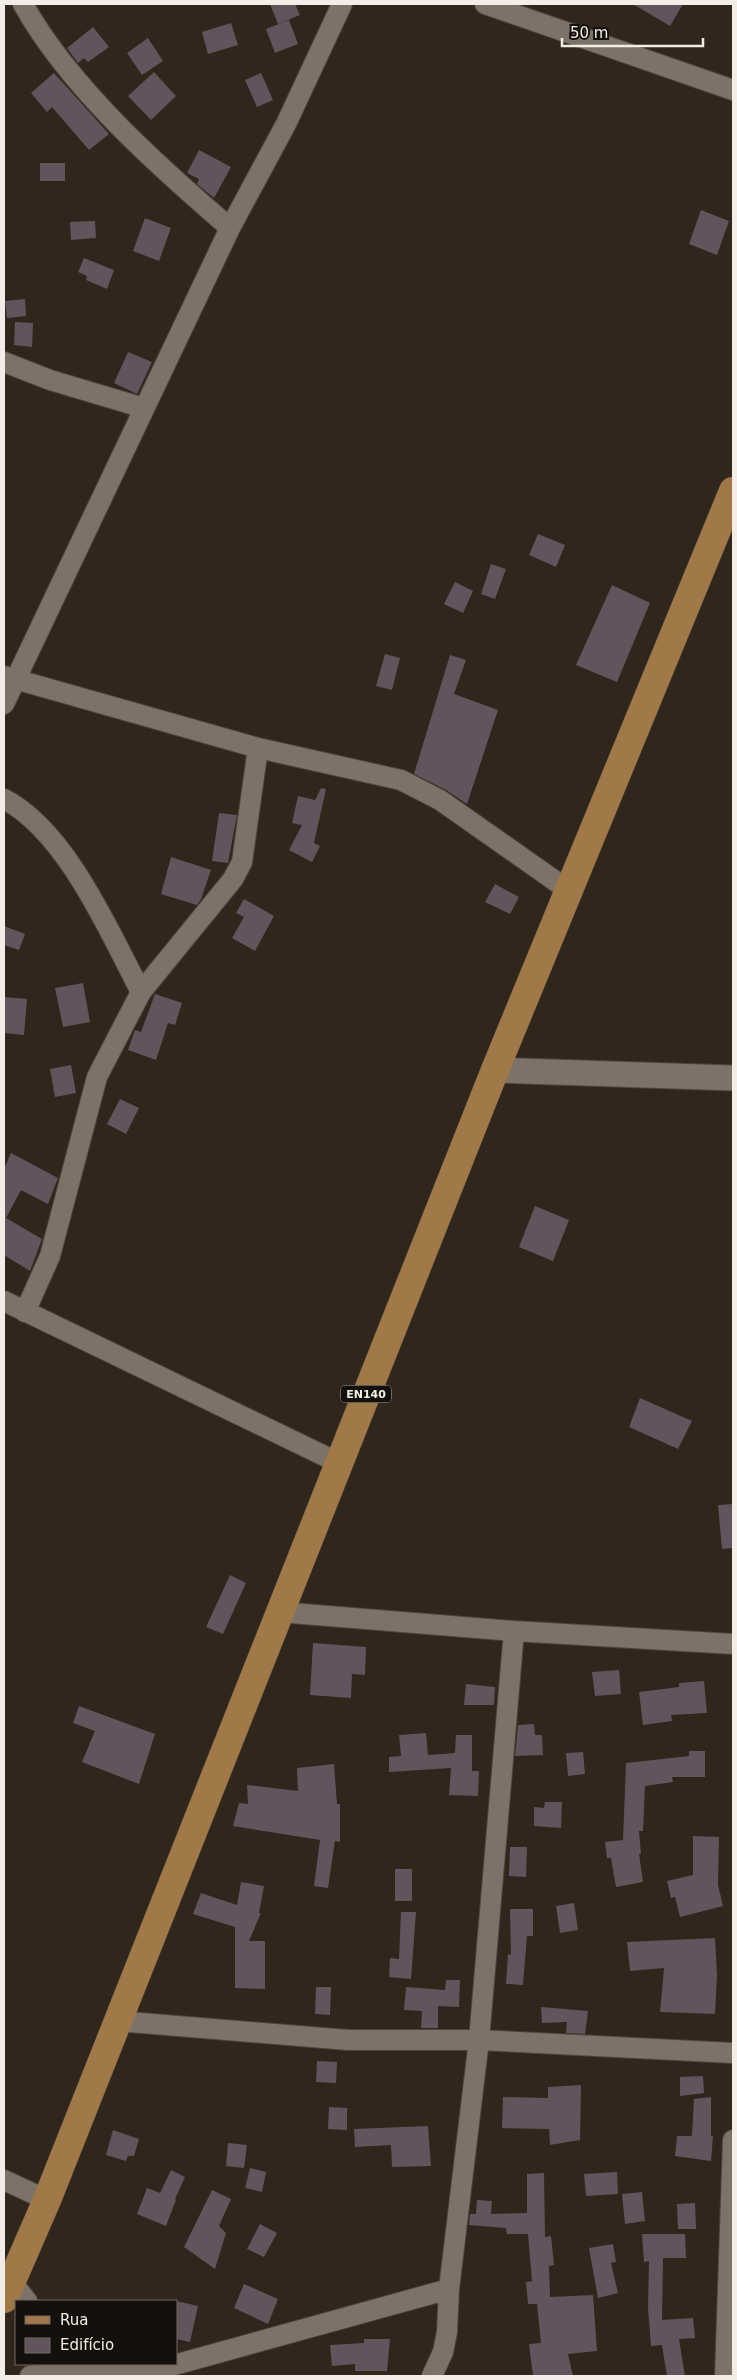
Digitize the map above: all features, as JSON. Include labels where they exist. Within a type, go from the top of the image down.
[{"type":"main road","name":"EN140","points":[[14,2294],[47,2200],[117,2021],[495,1070],[733,491]]},
{"type":"street","points":[[23,4],[39,33],[96,101],[169,176],[230,228]]},
{"type":"street","points":[[4,704],[9,678],[144,408],[230,228],[286,124],[342,4]]},
{"type":"street","points":[[485,4],[733,90]]},
{"type":"street","points":[[4,362],[50,380],[144,408]]},
{"type":"street","points":[[9,678],[258,748],[401,780],[440,800],[568,890]]},
{"type":"street","points":[[25,1312],[50,1256],[97,1077],[141,992],[233,879],[242,862],[258,748]]},
{"type":"street","points":[[4,799],[14,804],[37,825],[62,854],[90,894],[141,992]]},
{"type":"street","points":[[495,1070],[733,1078]]},
{"type":"street","points":[[4,1301],[339,1463]]},
{"type":"street","points":[[279,1612],[514,1631],[733,1644]]},
{"type":"street","points":[[432,2376],[443,2352],[447,2332],[449,2289],[479,2040],[514,1631]]},
{"type":"street","points":[[117,2021],[348,2040],[479,2040],[733,2053]]},
{"type":"street","points":[[725,2376],[733,2140]]},
{"type":"street","points":[[4,2180],[47,2200]]},
{"type":"street","points":[[30,2376],[80,2367],[139,2376],[449,2289]]},
{"type":"building","points":[[270,4],[295,4],[300,15],[278,24]]},
{"type":"building","points":[[633,4],[683,4],[670,26]]},
{"type":"building","points":[[289,20],[298,44],[275,53],[266,29]]},
{"type":"building","points":[[231,23],[238,45],[208,54],[202,32]]},
{"type":"building","points":[[93,27],[109,47],[88,62],[84,58],[78,63],[67,48]]},
{"type":"building","points":[[148,38],[163,61],[142,75],[127,53]]},
{"type":"building","points":[[154,72],[176,96],[151,120],[128,96]]},
{"type":"building","points":[[54,73],[109,134],[89,150],[52,107],[47,112],[31,93]]},
{"type":"building","points":[[261,73],[273,100],[257,107],[245,80]]},
{"type":"building","points":[[199,150],[231,167],[214,198],[197,184],[199,179],[187,173]]},
{"type":"building","points":[[40,163],[65,163],[65,181],[40,181]]},
{"type":"building","points":[[701,210],[729,221],[717,255],[689,244]]},
{"type":"building","points":[[145,218],[171,228],[159,261],[133,251]]},
{"type":"building","points":[[95,221],[96,238],[71,240],[70,222]]},
{"type":"building","points":[[84,258],[114,270],[107,289],[86,280],[87,276],[78,272]]},
{"type":"building","points":[[25,299],[26,316],[7,318],[5,301]]},
{"type":"building","points":[[15,322],[33,323],[32,347],[14,345]]},
{"type":"building","points":[[128,352],[152,362],[137,394],[114,383]]},
{"type":"building","points":[[538,534],[565,545],[556,567],[529,555]]},
{"type":"building","points":[[491,564],[506,569],[495,599],[481,594]]},
{"type":"building","points":[[455,582],[473,591],[463,613],[444,604]]},
{"type":"building","points":[[612,585],[650,603],[617,682],[576,665]]},
{"type":"building","points":[[385,654],[400,658],[392,690],[376,686]]},
{"type":"building","points":[[450,655],[466,660],[454,694],[498,710],[467,804],[446,790],[414,774]]},
{"type":"building","points":[[321,788],[326,789],[314,843],[320,846],[312,862],[289,850],[302,825],[292,823],[298,796],[315,800]]},
{"type":"building","points":[[219,813],[237,815],[228,863],[212,861]]},
{"type":"building","points":[[171,857],[211,870],[197,905],[161,894]]},
{"type":"building","points":[[495,884],[519,897],[510,914],[485,902]]},
{"type":"building","points":[[244,899],[274,916],[255,951],[232,938],[244,917],[236,913]]},
{"type":"building","points":[[4,926],[25,934],[19,950],[4,945]]},
{"type":"building","points":[[83,983],[90,1022],[63,1027],[55,988]]},
{"type":"building","points":[[155,994],[182,1003],[175,1025],[168,1023],[156,1060],[128,1050],[135,1030],[141,1032]]},
{"type":"building","points":[[4,997],[27,999],[24,1035],[4,1033]]},
{"type":"building","points":[[71,1065],[76,1093],[55,1097],[50,1069]]},
{"type":"building","points":[[120,1099],[139,1108],[126,1134],[107,1124]]},
{"type":"building","points":[[11,1153],[58,1178],[48,1204],[21,1190],[6,1218],[42,1239],[30,1271],[4,1255],[4,1169]]},
{"type":"building","points":[[535,1206],[569,1220],[553,1261],[519,1247]]},
{"type":"building","points":[[640,1398],[692,1421],[678,1449],[629,1427]]},
{"type":"building","points":[[733,1504],[733,1548],[722,1549],[718,1505]]},
{"type":"building","points":[[230,1575],[246,1583],[223,1634],[206,1627]]},
{"type":"building","points":[[313,1643],[366,1647],[365,1675],[352,1674],[351,1698],[310,1695]]},
{"type":"building","points":[[619,1670],[621,1694],[595,1696],[592,1672]]},
{"type":"building","points":[[704,1681],[707,1713],[671,1715],[672,1721],[643,1725],[639,1692],[679,1687],[679,1683]]},
{"type":"building","points":[[466,1684],[495,1687],[494,1705],[464,1705]]},
{"type":"building","points":[[79,1706],[155,1734],[139,1784],[82,1762],[95,1731],[73,1723]]},
{"type":"building","points":[[534,1724],[535,1735],[542,1735],[543,1755],[515,1756],[518,1725]]},
{"type":"building","points":[[426,1733],[428,1755],[455,1753],[456,1735],[472,1735],[472,1771],[479,1771],[478,1796],[449,1795],[451,1768],[389,1772],[389,1757],[401,1756],[399,1735]]},
{"type":"building","points":[[689,1751],[705,1751],[705,1777],[672,1777],[673,1782],[645,1786],[643,1831],[639,1831],[641,1854],[639,1854],[643,1882],[616,1887],[611,1858],[607,1858],[605,1842],[623,1840],[626,1763],[689,1756]]},
{"type":"building","points":[[583,1752],[585,1774],[568,1776],[566,1753]]},
{"type":"building","points":[[334,1764],[337,1804],[340,1804],[340,1842],[335,1841],[328,1888],[314,1886],[320,1840],[233,1826],[239,1803],[248,1804],[247,1785],[298,1791],[297,1768]]},
{"type":"building","points":[[545,1802],[562,1802],[561,1828],[534,1826],[534,1807],[544,1808]]},
{"type":"building","points":[[693,1836],[719,1837],[718,1885],[723,1906],[680,1917],[675,1897],[671,1898],[667,1881],[693,1875]]},
{"type":"building","points":[[510,1847],[527,1847],[526,1877],[509,1876]]},
{"type":"building","points":[[395,1869],[412,1869],[412,1901],[395,1901]]},
{"type":"building","points":[[241,1882],[264,1886],[259,1913],[261,1913],[249,1941],[265,1941],[265,1989],[235,1988],[235,1927],[193,1914],[201,1893],[237,1905]]},
{"type":"building","points":[[574,1903],[578,1930],[560,1933],[556,1906]]},
{"type":"building","points":[[510,1909],[533,1909],[533,1936],[527,1936],[523,1985],[506,1984],[508,1954],[511,1955]]},
{"type":"building","points":[[401,1912],[416,1912],[411,1979],[389,1977],[390,1958],[399,1959]]},
{"type":"building","points":[[715,1938],[717,1975],[715,2014],[660,2012],[664,1968],[630,1971],[627,1942]]},
{"type":"building","points":[[446,1980],[460,1980],[459,2007],[438,2006],[438,2028],[421,2028],[422,2011],[404,2010],[406,1987],[445,1990]]},
{"type":"building","points":[[316,1987],[331,1987],[330,2015],[315,2014]]},
{"type":"building","points":[[541,2007],[588,2011],[585,2034],[566,2033],[567,2022],[542,2023]]},
{"type":"building","points":[[317,2061],[337,2062],[336,2083],[316,2082]]},
{"type":"building","points":[[703,2076],[704,2093],[680,2096],[680,2077]]},
{"type":"building","points":[[581,2085],[580,2140],[550,2145],[549,2129],[502,2128],[503,2097],[548,2098],[548,2087]]},
{"type":"building","points":[[711,2097],[711,2136],[713,2136],[711,2161],[675,2156],[677,2136],[692,2136],[694,2099]]},
{"type":"building","points":[[329,2107],[347,2108],[347,2130],[328,2129]]},
{"type":"building","points":[[428,2126],[431,2166],[392,2167],[391,2145],[355,2147],[354,2129]]},
{"type":"building","points":[[113,2130],[139,2139],[134,2156],[128,2156],[126,2161],[106,2155]]},
{"type":"building","points":[[228,2143],[247,2145],[244,2168],[226,2166]]},
{"type":"building","points":[[250,2168],[266,2172],[262,2192],[245,2188]]},
{"type":"building","points":[[171,2170],[185,2177],[166,2226],[137,2214],[147,2188],[160,2193]]},
{"type":"building","points":[[617,2172],[618,2194],[586,2196],[584,2174]]},
{"type":"building","points":[[544,2173],[545,2237],[551,2236],[554,2265],[549,2266],[550,2297],[593,2295],[597,2351],[568,2354],[573,2376],[533,2376],[529,2344],[541,2343],[537,2304],[528,2304],[526,2282],[532,2281],[528,2234],[507,2234],[506,2228],[469,2225],[470,2214],[476,2214],[477,2200],[492,2201],[491,2214],[527,2213],[527,2174]]},
{"type":"building","points":[[212,2190],[231,2199],[219,2226],[226,2233],[215,2269],[184,2247]]},
{"type":"building","points":[[642,2192],[645,2221],[625,2224],[622,2194]]},
{"type":"building","points":[[695,2203],[696,2229],[678,2229],[677,2204]]},
{"type":"building","points":[[260,2224],[277,2233],[264,2257],[247,2249]]},
{"type":"building","points":[[642,2234],[685,2234],[686,2258],[663,2258],[662,2320],[693,2318],[695,2338],[679,2339],[685,2376],[667,2376],[662,2345],[651,2346],[648,2308],[649,2261],[644,2262]]},
{"type":"building","points":[[613,2244],[616,2262],[611,2263],[618,2293],[598,2298],[589,2248]]},
{"type":"building","points":[[244,2284],[278,2299],[268,2324],[234,2308]]},
{"type":"building","points":[[178,2301],[198,2306],[190,2342],[178,2339]]},
{"type":"building","points":[[364,2339],[390,2339],[387,2371],[355,2371],[355,2364],[332,2366],[330,2345],[364,2343]]}]
